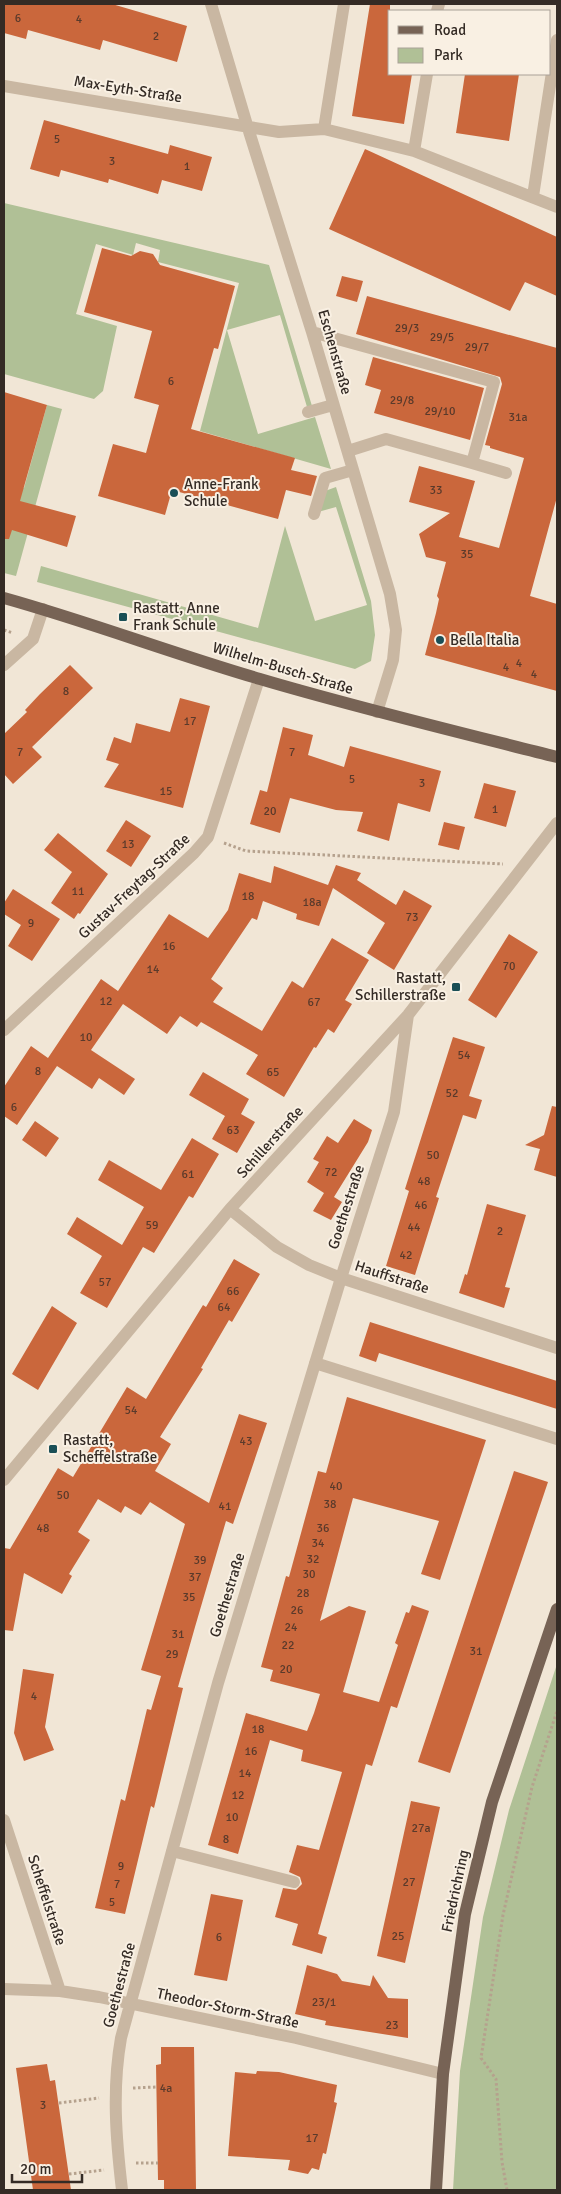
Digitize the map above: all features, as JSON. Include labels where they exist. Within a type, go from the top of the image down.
[{"type":"main road","name":"Wilhelm-Busch-Straße","points":[[4,598],[43,608],[259,679],[377,712],[557,756]]},
{"type":"main road","name":"Friedrichring","points":[[436,2190],[443,2074],[465,1914],[492,1802],[557,1609]]},
{"type":"street","name":"Eschenstraße","points":[[211,4],[390,594],[396,630],[393,660],[377,712]]},
{"type":"street","points":[[324,129],[344,4]]},
{"type":"street","points":[[533,196],[553,97],[557,40]]},
{"type":"street","points":[[414,151],[427,75]]},
{"type":"street","name":"Max-Eyth-Straße","points":[[4,86],[247,125],[279,132],[324,129],[414,151],[557,207]]},
{"type":"street","points":[[312,332],[494,382],[472,463]]},
{"type":"street","points":[[308,412],[333,405]]},
{"type":"street","points":[[348,451],[386,438],[506,472]]},
{"type":"street","points":[[314,514],[325,478],[353,470]]},
{"type":"street","points":[[4,665],[33,639],[43,608]]},
{"type":"street","name":"Gustav-Freytag-Straße","points":[[4,1030],[194,853],[208,837],[259,679]]},
{"type":"street","name":"Schillerstraße","points":[[4,1480],[230,1209],[408,1015],[557,823]]},
{"type":"street","name":"Goethestraße","points":[[122,2190],[114,2096],[116,2064],[218,1682],[341,1278],[394,1112],[408,1015]]},
{"type":"street","name":"Hauffstraße","points":[[230,1209],[277,1247],[341,1278],[557,1348]]},
{"type":"street","points":[[315,1363],[557,1439]]},
{"type":"street","name":"Scheffelstraße","points":[[4,1820],[60,1991]]},
{"type":"street","points":[[172,1851],[294,1882]]},
{"type":"street","name":"Theodor-Storm-Straße","points":[[4,1990],[60,1991],[131,2004],[296,2038],[443,2074]]},
{"type":"path","points":[[208,837],[246,851],[524,866]]},
{"type":"path","points":[[507,2190],[502,2162],[496,2079],[481,2058],[506,1906],[532,1787],[557,1711]]},
{"type":"path","points":[[58,2103],[114,2096]]},
{"type":"path","points":[[69,2174],[119,2168]]},
{"type":"green space","points":[[4,203],[269,265],[312,406],[307,407],[280,315],[227,330],[258,434],[315,417],[331,469],[200,431],[239,283],[158,262],[160,250],[136,243],[133,255],[96,244],[76,314],[117,326],[103,391],[94,399],[4,374]]},
{"type":"green space","points":[[47,405],[62,409],[16,576],[4,573],[4,483],[24,488]]},
{"type":"green space","points":[[336,487],[371,601],[375,635],[371,661],[355,669],[37,582],[41,566],[258,628],[285,526],[315,621],[367,605],[336,507],[318,512],[325,491]]},
{"type":"green space","points":[[557,1664],[557,2190],[453,2190],[460,2071],[483,1917],[509,1810]]},
{"type":"building","points":[[4,4],[112,4],[187,26],[177,62],[103,40],[100,50],[28,30],[26,39],[4,33]]},
{"type":"building","points":[[370,4],[390,4],[390,10],[388,10],[388,75],[412,75],[404,124],[352,116]]},
{"type":"building","points":[[465,75],[519,75],[509,141],[456,133]]},
{"type":"building","points":[[44,120],[168,154],[170,145],[212,157],[202,191],[162,180],[158,194],[109,179],[108,183],[61,170],[59,177],[30,169]]},
{"type":"building","points":[[365,149],[557,237],[557,296],[525,282],[510,311],[329,229]]},
{"type":"building","points":[[102,248],[131,256],[140,251],[153,254],[160,265],[235,286],[218,349],[214,348],[191,429],[295,458],[291,470],[317,476],[311,496],[286,490],[278,519],[172,490],[165,515],[98,496],[113,444],[146,453],[159,405],[134,398],[152,331],[84,312]]},
{"type":"building","points":[[342,276],[363,281],[357,302],[336,296]]},
{"type":"building","points":[[367,296],[557,348],[557,497],[530,596],[557,604],[557,691],[425,655],[446,562],[426,557],[419,534],[450,513],[409,502],[419,466],[475,481],[459,537],[499,548],[524,458],[485,445],[502,384],[500,377],[356,334]]},
{"type":"building","points":[[373,357],[484,388],[470,440],[374,413],[381,390],[365,385]]},
{"type":"building","points":[[4,392],[47,405],[20,501],[76,516],[67,547],[12,530],[9,539],[4,539]]},
{"type":"building","points":[[70,665],[93,688],[32,747],[42,757],[13,784],[4,774],[4,734],[27,712],[25,710],[40,694]]},
{"type":"building","points":[[180,698],[210,706],[183,808],[104,787],[119,764],[106,760],[114,737],[131,743],[136,723],[170,732]]},
{"type":"building","points":[[283,727],[313,735],[308,755],[344,767],[350,746],[441,771],[430,812],[398,803],[389,841],[357,831],[363,812],[336,810],[290,798],[280,833],[250,824],[260,790],[267,792]]},
{"type":"building","points":[[484,783],[516,791],[506,827],[474,818]]},
{"type":"building","points":[[126,820],[151,836],[131,867],[106,851]]},
{"type":"building","points":[[444,822],[465,827],[459,850],[438,845]]},
{"type":"building","points":[[58,833],[108,874],[80,914],[78,913],[74,919],[51,903],[72,872],[44,850]]},
{"type":"building","points":[[336,865],[361,873],[357,880],[396,905],[404,890],[432,906],[394,970],[367,953],[385,923],[333,888],[319,926],[296,919],[297,914],[263,901],[257,920],[252,918],[211,979],[223,988],[213,1002],[262,1031],[292,981],[303,988],[332,938],[369,960],[345,1000],[352,1004],[334,1033],[328,1029],[316,1048],[314,1047],[284,1097],[246,1074],[258,1055],[201,1022],[197,1027],[180,1016],[167,1034],[123,1004],[91,1050],[135,1079],[124,1095],[99,1078],[92,1089],[57,1066],[17,1125],[4,1116],[4,1087],[31,1046],[48,1058],[101,979],[118,991],[169,914],[208,938],[228,910],[239,873],[271,883],[274,866],[328,885]]},
{"type":"building","points":[[13,889],[60,919],[32,961],[8,946],[21,925],[4,914],[4,903]]},
{"type":"building","points":[[509,934],[538,952],[496,1018],[468,1000]]},
{"type":"building","points":[[453,1037],[485,1047],[469,1096],[482,1100],[476,1119],[463,1115],[436,1197],[439,1198],[415,1275],[386,1266],[409,1191],[405,1189]]},
{"type":"building","points":[[203,1072],[249,1099],[241,1114],[255,1122],[237,1153],[212,1139],[225,1116],[189,1095]]},
{"type":"building","points":[[552,1106],[557,1107],[557,1177],[534,1170],[540,1149],[525,1145],[544,1135]]},
{"type":"building","points":[[354,1119],[372,1130],[368,1142],[334,1197],[342,1202],[331,1220],[313,1211],[324,1193],[307,1182],[319,1162],[313,1159],[327,1136],[338,1143]]},
{"type":"building","points":[[35,1121],[59,1138],[46,1157],[22,1140]]},
{"type":"building","points":[[192,1138],[219,1154],[193,1198],[189,1196],[154,1253],[143,1247],[107,1308],[80,1293],[102,1256],[67,1234],[77,1217],[122,1245],[144,1207],[98,1180],[109,1160],[161,1190]]},
{"type":"building","points":[[487,1204],[526,1215],[505,1287],[510,1288],[504,1308],[459,1293],[465,1274],[467,1275]]},
{"type":"building","points":[[234,1259],[260,1274],[232,1322],[229,1320],[201,1368],[203,1369],[160,1437],[171,1444],[155,1471],[209,1503],[239,1414],[267,1423],[233,1524],[226,1521],[195,1627],[178,1687],[183,1688],[154,1808],[151,1806],[125,1914],[95,1908],[121,1799],[125,1801],[147,1709],[151,1710],[161,1676],[141,1670],[185,1524],[150,1502],[141,1515],[125,1506],[121,1513],[98,1499],[78,1532],[90,1540],[69,1574],[72,1576],[62,1594],[24,1573],[13,1631],[4,1630],[4,1548],[10,1549],[58,1468],[73,1477],[127,1387],[146,1399],[203,1305],[206,1307]]},
{"type":"building","points":[[52,1306],[77,1323],[38,1390],[12,1374]]},
{"type":"building","points":[[370,1322],[557,1381],[557,1409],[379,1353],[376,1362],[359,1356]]},
{"type":"building","points":[[347,1397],[486,1440],[440,1580],[421,1574],[439,1521],[353,1498],[320,1621],[349,1606],[366,1611],[343,1692],[379,1702],[398,1645],[395,1643],[406,1612],[409,1613],[412,1605],[429,1611],[397,1708],[391,1706],[372,1766],[366,1764],[318,1934],[327,1937],[322,1954],[292,1945],[298,1924],[275,1917],[283,1888],[296,1890],[302,1884],[300,1877],[289,1872],[297,1845],[319,1850],[342,1772],[301,1761],[303,1750],[270,1740],[238,1854],[208,1845],[246,1713],[307,1731],[320,1694],[270,1681],[273,1670],[261,1667],[286,1576],[289,1577],[318,1471],[326,1473]]},
{"type":"building","points":[[514,1471],[548,1482],[450,1773],[418,1762]]},
{"type":"building","points":[[23,1669],[54,1674],[45,1727],[54,1750],[24,1761],[14,1733]]},
{"type":"building","points":[[411,1801],[440,1807],[405,1963],[377,1956]]},
{"type":"building","points":[[211,1894],[243,1900],[227,1981],[194,1975]]},
{"type":"building","points":[[307,1965],[337,1974],[342,1981],[370,1986],[373,1975],[388,1998],[408,1999],[408,2038],[325,2025],[326,2021],[295,2014]]},
{"type":"building","points":[[161,2047],[194,2047],[196,2190],[164,2190],[164,2180],[158,2180],[156,2065],[161,2064]]},
{"type":"building","points":[[47,2064],[50,2081],[55,2080],[71,2190],[33,2190],[16,2068]]},
{"type":"building","points":[[257,2071],[279,2072],[337,2085],[334,2102],[337,2103],[326,2154],[323,2153],[319,2170],[312,2168],[308,2174],[288,2170],[290,2160],[228,2156],[235,2072],[256,2074]]},
{"type":"place","name":"Anne-Frank Schule","points":[[174,493]]},
{"type":"place","name":"Rastatt, Anne Frank Schule","points":[[123,617]]},
{"type":"place","name":"Bella Italia","points":[[440,640]]},
{"type":"place","name":"Rastatt, Schillerstraße","points":[[456,987]]},
{"type":"place","name":"Rastatt, Scheffelstraße","points":[[53,1449]]}]
